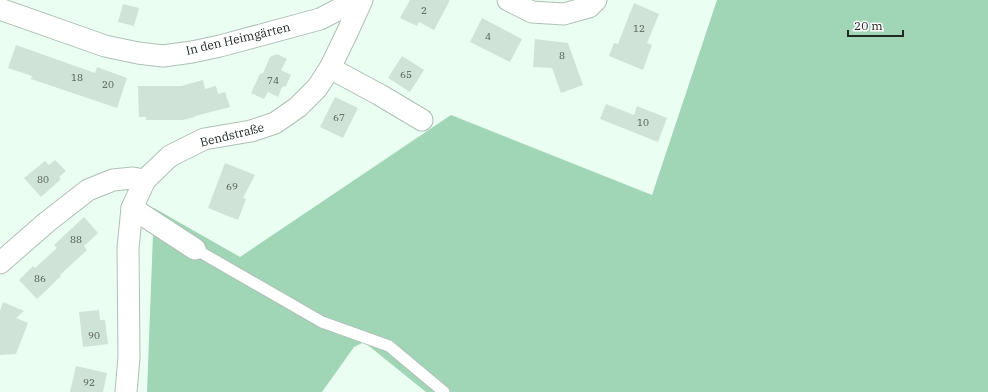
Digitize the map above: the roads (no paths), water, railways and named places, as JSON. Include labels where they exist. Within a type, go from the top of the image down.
[{"type":"street","name":"In den Heimgärten","points":[[0,9],[105,46],[138,53],[163,56],[220,46],[320,19],[357,0]]},
{"type":"street","name":"Bendstraße","points":[[126,392],[129,357],[128,248],[132,208],[145,180],[170,156],[204,139],[251,131],[276,123],[298,107],[317,88],[330,68],[362,0]]},
{"type":"street","points":[[508,0],[532,12],[564,14],[589,7],[596,0]]},
{"type":"street","points":[[330,68],[422,120]]},
{"type":"street","points":[[0,263],[47,222],[88,190],[113,180],[133,178],[145,180]]},
{"type":"street","points":[[132,208],[195,249]]},
{"type":"lane","points":[[195,249],[322,322],[389,346],[444,392]]}]
